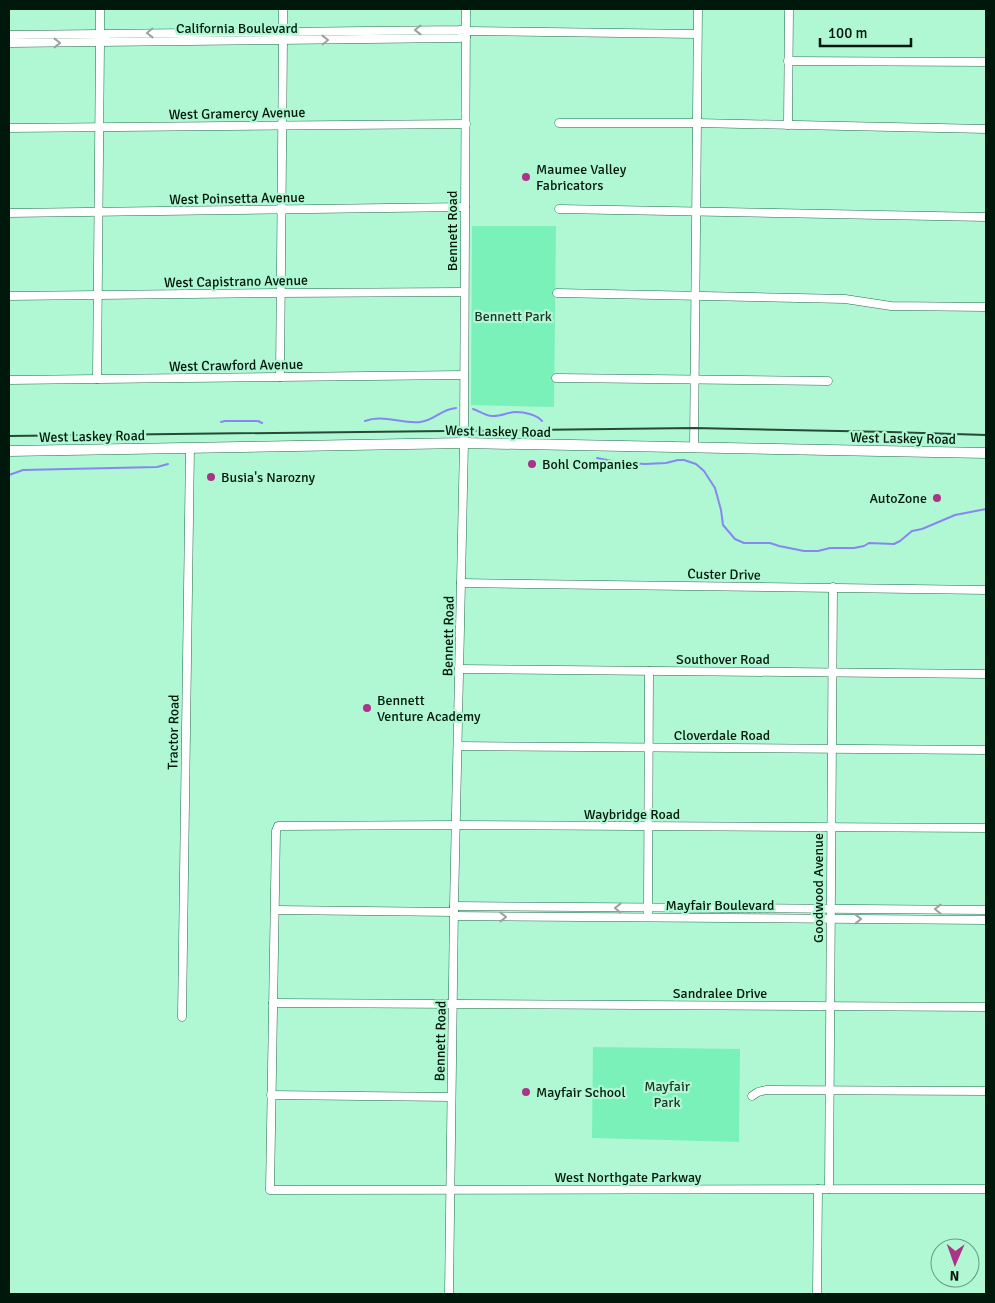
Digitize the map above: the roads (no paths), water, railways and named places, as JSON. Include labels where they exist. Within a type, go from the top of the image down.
[{"type":"main road","name":"West Laskey Road","points":[[9,452],[464,443],[986,453]]},
{"type":"street","points":[[98,379],[100,42],[94,39],[94,37],[100,33],[100,9]]},
{"type":"street","points":[[280,377],[283,41],[278,37],[278,34],[283,32],[283,9]]},
{"type":"street","name":"Bennett Road","points":[[449,1294],[454,912],[464,443],[466,9]]},
{"type":"street","points":[[694,448],[698,9]]},
{"type":"street","points":[[788,125],[789,9]]},
{"type":"street","name":"California Boulevard","points":[[9,43],[283,41],[459,30],[466,32],[697,34]]},
{"type":"street","points":[[192,32],[192,41]]},
{"type":"street","name":"California Boulevard","points":[[9,34],[283,32],[373,35]]},
{"type":"street","points":[[788,61],[986,62]]},
{"type":"street","points":[[559,123],[697,123],[986,129]]},
{"type":"street","name":"West Gramercy Avenue","points":[[9,128],[466,124]]},
{"type":"street","name":"West Poinsetta Avenue","points":[[9,213],[465,208]]},
{"type":"street","points":[[559,209],[986,217]]},
{"type":"street","name":"West Capistrano Avenue","points":[[9,296],[281,292],[464,292]]},
{"type":"street","points":[[557,293],[845,299],[891,306],[986,307]]},
{"type":"street","name":"West Crawford Avenue","points":[[9,380],[464,374]]},
{"type":"street","points":[[556,378],[828,381]]},
{"type":"street","name":"Tractor Road","points":[[182,1017],[190,448]]},
{"type":"street","name":"Custer Drive","points":[[461,583],[986,590]]},
{"type":"street","name":"Goodwood Avenue","points":[[829,1189],[833,587]]},
{"type":"street","name":"Southover Road","points":[[460,669],[986,674]]},
{"type":"street","points":[[648,918],[649,671]]},
{"type":"street","name":"Cloverdale Road","points":[[458,746],[986,750]]},
{"type":"street","name":"Waybridge Road","points":[[275,910],[276,831],[278,826],[456,825],[986,828]]},
{"type":"street","name":"Mayfair Boulevard","points":[[454,912],[648,908],[986,910]]},
{"type":"street","points":[[275,910],[272,1095],[451,1097]]},
{"type":"street","name":"Mayfair Boulevard","points":[[275,910],[454,912],[648,918],[986,920]]},
{"type":"street","name":"Sandralee Drive","points":[[273,1003],[986,1007]]},
{"type":"street","points":[[752,1096],[766,1090],[986,1091]]},
{"type":"street","name":"West Northgate Parkway","points":[[272,1095],[270,1190],[986,1189]]},
{"type":"street","points":[[818,1189],[818,1294]]},
{"type":"waterway","points":[[365,421],[378,418],[420,422],[429,420],[446,410],[456,408]]},
{"type":"waterway","points":[[473,409],[492,416],[513,412],[523,413],[534,416],[542,421]]},
{"type":"waterway","points":[[221,422],[258,421],[262,423]]},
{"type":"waterway","points":[[549,433],[551,437]]},
{"type":"waterway","points":[[597,458],[645,464],[684,460],[696,464],[704,471],[715,488],[723,525],[735,539],[744,543],[770,543],[804,551],[854,548],[869,543],[894,544],[912,531],[922,529],[955,515],[986,509]]},
{"type":"waterway","points":[[9,475],[23,470],[157,467],[168,464]]},
{"type":"railway","points":[[9,436],[694,428],[986,435]]},
{"type":"place","name":"Maumee Valley Fabricators","points":[[526,177]]},
{"type":"place","name":"Bohl Companies","points":[[532,464]]},
{"type":"place","name":"Busia's Narozny","points":[[211,477]]},
{"type":"place","name":"AutoZone","points":[[937,498]]},
{"type":"place","name":"Bennett Venture Academy","points":[[367,708]]},
{"type":"place","name":"Mayfair School","points":[[526,1092]]},
{"type":"park label","name":"Bennett Park","points":[[513,316]]},
{"type":"park label","name":"Mayfair Park","points":[[667,1094]]}]
